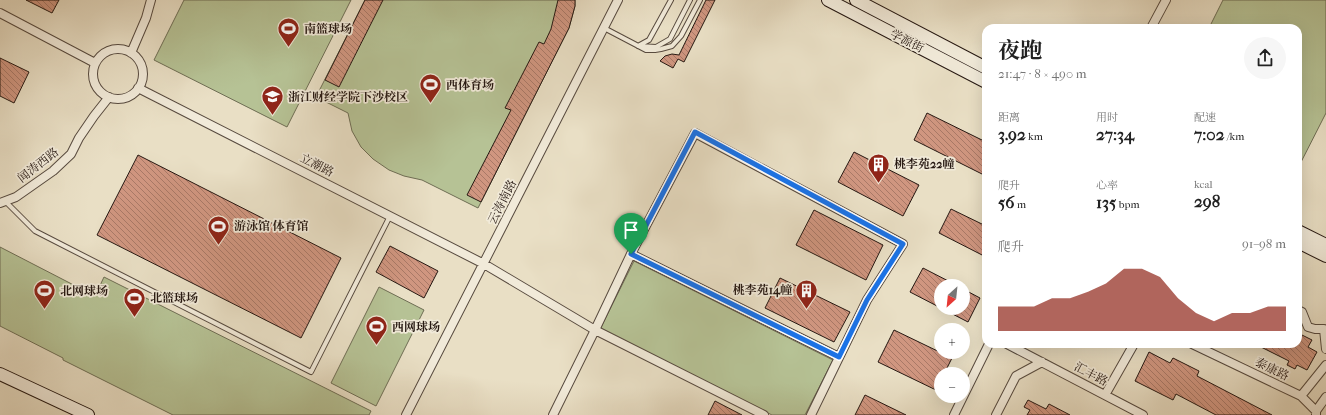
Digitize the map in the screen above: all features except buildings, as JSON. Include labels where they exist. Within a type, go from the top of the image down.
[{"type":"main road","name":"学源街","points":[[828,0],[982,80]]},
{"type":"main road","points":[[856,0],[982,66]]},
{"type":"main road","points":[[1302,233],[1326,245]]},
{"type":"main road","points":[[1302,244],[1326,256]]},
{"type":"main road","points":[[0,374],[88,415]]},
{"type":"street","points":[[131,53],[146,18],[151,0]]},
{"type":"street","name":"云涛南路","points":[[406,415],[618,0]]},
{"type":"street","points":[[1153,24],[1166,0]]},
{"type":"street","points":[[0,13],[95,63]]},
{"type":"street","points":[[115,49],[131,53],[137,58],[143,72],[142,80],[138,88],[133,94],[118,99],[109,97],[102,93],[95,83],[93,71],[95,63],[103,54],[115,49]]},
{"type":"street","name":"立潮路","points":[[138,88],[484,264],[596,330],[764,415]]},
{"type":"street","name":"闻涛西路","points":[[2,202],[16,197],[37,183],[66,159],[71,154],[79,138],[94,116],[109,97]]},
{"type":"street","points":[[553,415],[596,330],[631,254],[695,132],[903,244],[867,300],[811,415]]},
{"type":"street","points":[[631,254],[839,357]]},
{"type":"street","points":[[1302,312],[1308,327],[1324,329],[1326,349]]},
{"type":"street","points":[[954,415],[987,348]]},
{"type":"street","name":"汇丰路","points":[[1015,348],[1143,415]]},
{"type":"street","points":[[1106,395],[1132,348]]},
{"type":"street","name":"泰康路","points":[[1200,348],[1301,396],[1316,413]]},
{"type":"street","points":[[996,415],[1016,376],[1042,362]]},
{"type":"street","points":[[1301,396],[1326,366]]},
{"type":"street","points":[[1316,413],[1326,397]]},
{"type":"lane","points":[[638,46],[649,40],[671,0]]},
{"type":"lane","points":[[638,46],[656,47],[670,39],[690,0]]},
{"type":"lane","points":[[604,28],[646,50],[655,50],[672,46],[681,36],[700,0]]},
{"type":"lane","points":[[2,202],[35,231],[311,372],[390,216]]},
{"type":"green space","points":[[184,0],[351,0],[287,127],[154,60]]},
{"type":"green space","name":"西体育场","points":[[365,0],[575,0],[575,6],[569,28],[478,208],[422,180],[404,176],[389,170],[373,159],[361,147],[352,131],[348,113],[316,97]]},
{"type":"green space","points":[[1223,0],[1326,0],[1326,113],[1302,160],[1302,24],[1211,24]]},
{"type":"green space","name":"北篮球场","points":[[0,247],[95,296],[104,277],[371,411],[369,415],[173,415],[63,360],[63,358],[0,326]]},
{"type":"green space","points":[[634,261],[833,360],[805,415],[772,415],[600,329]]},
{"type":"green space","name":"西网球场","points":[[379,287],[424,310],[376,406],[331,383]]},
{"type":"place","name":"南篮球场","points":[[289,48]]},
{"type":"place","name":"西体育场","points":[[431,104]]},
{"type":"place","name":"浙江财经学院下沙校区","points":[[272,116]]},
{"type":"place","name":"桃李苑22幢","points":[[878,184]]},
{"type":"place","name":"游泳馆 体育馆","points":[[219,246]]},
{"type":"place","name":"北网球场","points":[[44,310]]},
{"type":"place","name":"桃李苑14幢","points":[[807,310]]},
{"type":"place","name":"北篮球场","points":[[135,318]]},
{"type":"place","name":"西网球场","points":[[377,346]]},
{"type":"route","points":[[695,132],[903,244],[867,300],[839,357],[631,254],[695,132]]}]
